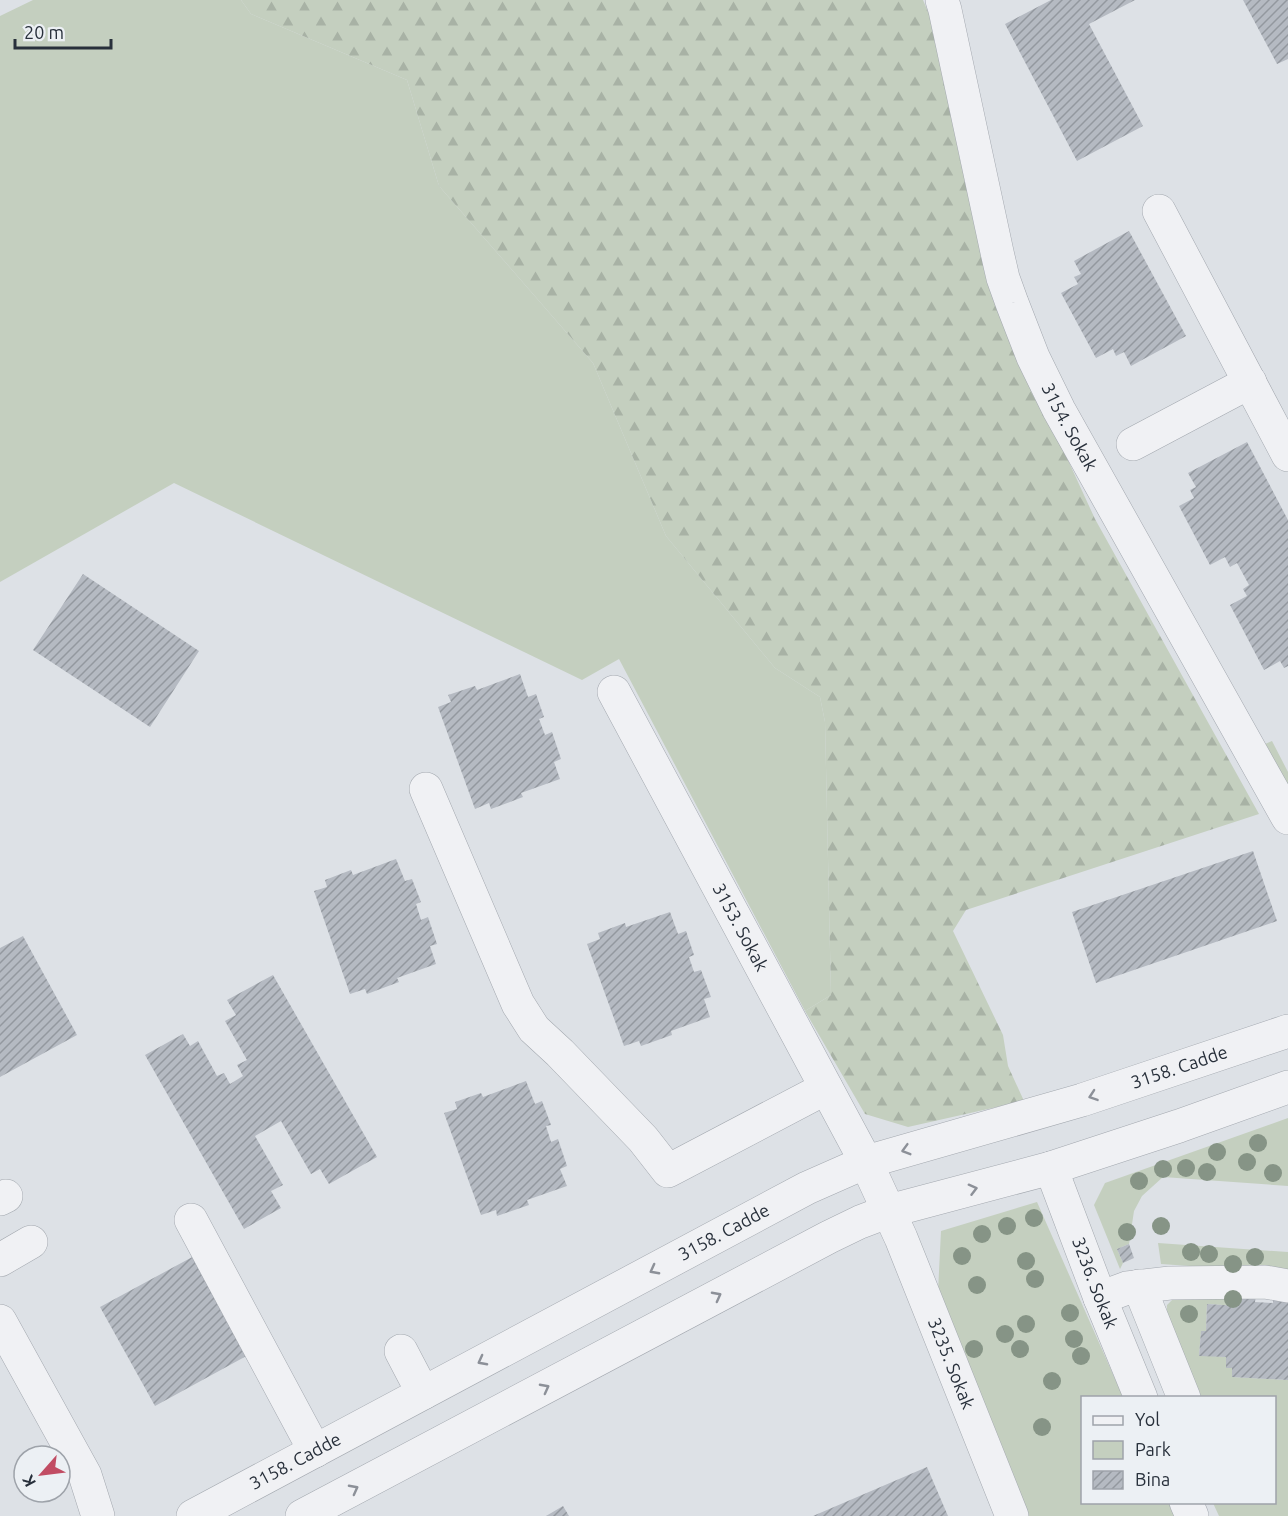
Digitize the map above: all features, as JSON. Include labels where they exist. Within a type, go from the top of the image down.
[{"type":"street","name":"3154. Sokak","points":[[942,0],[997,252],[1012,303],[1033,357],[1065,419],[1288,818]]},
{"type":"street","points":[[1159,211],[1288,455]]},
{"type":"street","points":[[1133,444],[1250,382]]},
{"type":"street","name":"3153. Sokak","points":[[614,692],[866,1162]]},
{"type":"street","points":[[426,789],[518,1004],[534,1029],[643,1139],[668,1171],[826,1088]]},
{"type":"street","name":"3158. Cadde","points":[[194,1516],[807,1188],[866,1162],[1082,1100],[1288,1031]]},
{"type":"street","points":[[302,1516],[860,1222],[889,1210],[1051,1168],[1288,1087]]},
{"type":"street","name":"3235. Sokak","points":[[866,1162],[901,1238],[1012,1516]]},
{"type":"street","name":"3236. Sokak","points":[[1051,1168],[1100,1299],[1140,1396]]},
{"type":"street","points":[[191,1220],[315,1451]]},
{"type":"street","points":[[0,1260],[31,1242]]},
{"type":"street","points":[[1100,1299],[1127,1288],[1170,1283],[1265,1282],[1288,1286]]},
{"type":"street","points":[[1139,1286],[1183,1396]]},
{"type":"street","points":[[0,1321],[85,1475],[98,1516]]},
{"type":"street","points":[[400,1351],[423,1393]]},
{"type":"green space","points":[[33,0],[241,0],[251,14],[407,80],[439,186],[593,363],[666,536],[775,668],[820,697],[825,722],[831,995],[805,1011],[619,659],[582,680],[174,483],[0,582],[0,16]]},
{"type":"green space","points":[[241,0],[923,0],[940,40],[1000,312],[1095,519],[1259,814],[966,910],[953,931],[1003,1035],[1008,1066],[1024,1101],[908,1127],[865,1114],[805,1011],[831,995],[825,722],[820,697],[775,668],[666,536],[593,363],[439,186],[407,80],[251,14]]},
{"type":"green space","points":[[1272,741],[1288,772],[1288,787],[1265,744]]},
{"type":"green space","points":[[1288,1118],[1288,1186],[1163,1177],[1142,1196],[1134,1211],[1129,1244],[1117,1249],[1123,1263],[1120,1269],[1094,1205],[1105,1183]]},
{"type":"green space","points":[[1037,1202],[1123,1396],[1081,1396],[1081,1504],[1170,1504],[1176,1516],[1021,1516],[938,1292],[941,1231]]},
{"type":"green space","points":[[1158,1243],[1288,1252],[1288,1273],[1161,1264]]},
{"type":"green space","points":[[1238,1293],[1238,1306],[1207,1304],[1206,1331],[1201,1332],[1199,1355],[1226,1357],[1226,1368],[1232,1368],[1232,1377],[1288,1380],[1288,1516],[1219,1516],[1213,1504],[1276,1504],[1276,1396],[1196,1396],[1166,1322],[1167,1305],[1178,1294]]},
{"type":"building","points":[[1051,0],[1135,0],[1089,24],[1143,126],[1077,161],[1005,24]]},
{"type":"building","points":[[1243,0],[1288,0],[1288,59],[1277,64]]},
{"type":"building","points":[[1129,231],[1186,336],[1131,366],[1124,352],[1116,356],[1113,349],[1096,358],[1061,293],[1078,284],[1074,277],[1081,274],[1074,261]]},
{"type":"building","points":[[1247,442],[1288,520],[1288,666],[1284,668],[1280,661],[1264,670],[1230,605],[1247,596],[1243,589],[1249,585],[1237,563],[1230,567],[1225,557],[1210,565],[1179,506],[1194,498],[1190,490],[1196,487],[1188,473]]},
{"type":"building","points":[[83,574],[199,651],[150,727],[33,650]]},
{"type":"building","points":[[520,674],[528,697],[536,694],[544,717],[539,719],[545,735],[552,732],[561,759],[554,762],[560,779],[521,793],[523,797],[491,809],[489,803],[475,809],[438,707],[451,702],[448,695],[475,686],[477,690]]},
{"type":"building","points":[[1253,851],[1277,921],[1096,983],[1072,912]]},
{"type":"building","points":[[396,859],[405,881],[412,879],[421,902],[416,904],[421,920],[428,917],[437,944],[430,946],[436,964],[397,978],[399,982],[367,994],[365,989],[350,994],[314,891],[327,887],[325,880],[351,870],[353,875]]},
{"type":"building","points":[[670,912],[678,934],[686,931],[694,955],[689,957],[694,972],[701,970],[711,997],[704,999],[710,1017],[671,1031],[672,1035],[641,1046],[639,1041],[624,1046],[587,944],[600,939],[598,933],[625,923],[626,927]]},
{"type":"building","points":[[23,936],[77,1035],[0,1077],[0,948]]},
{"type":"building","points":[[273,975],[377,1157],[329,1184],[320,1169],[311,1174],[281,1121],[255,1136],[283,1185],[271,1191],[281,1208],[244,1229],[145,1055],[183,1034],[190,1046],[198,1041],[217,1076],[224,1073],[230,1084],[243,1076],[237,1065],[247,1060],[225,1021],[236,1015],[227,1000]]},
{"type":"building","points":[[526,1081],[535,1104],[542,1101],[551,1125],[546,1126],[551,1142],[558,1139],[567,1166],[560,1169],[567,1186],[527,1200],[529,1205],[497,1216],[496,1210],[481,1215],[444,1113],[457,1109],[455,1102],[481,1093],[483,1097]]},
{"type":"building","points":[[1129,1244],[1134,1258],[1123,1263],[1117,1249]]},
{"type":"building","points":[[196,1255],[250,1354],[155,1406],[100,1307]]},
{"type":"building","points":[[1238,1293],[1256,1294],[1255,1302],[1273,1303],[1274,1293],[1288,1294],[1288,1380],[1232,1377],[1232,1368],[1226,1368],[1226,1357],[1199,1356],[1201,1331],[1206,1331],[1207,1304],[1238,1306]]},
{"type":"building","points":[[927,1467],[948,1516],[813,1516]]},
{"type":"building","points":[[563,1506],[569,1516],[546,1516]]}]
